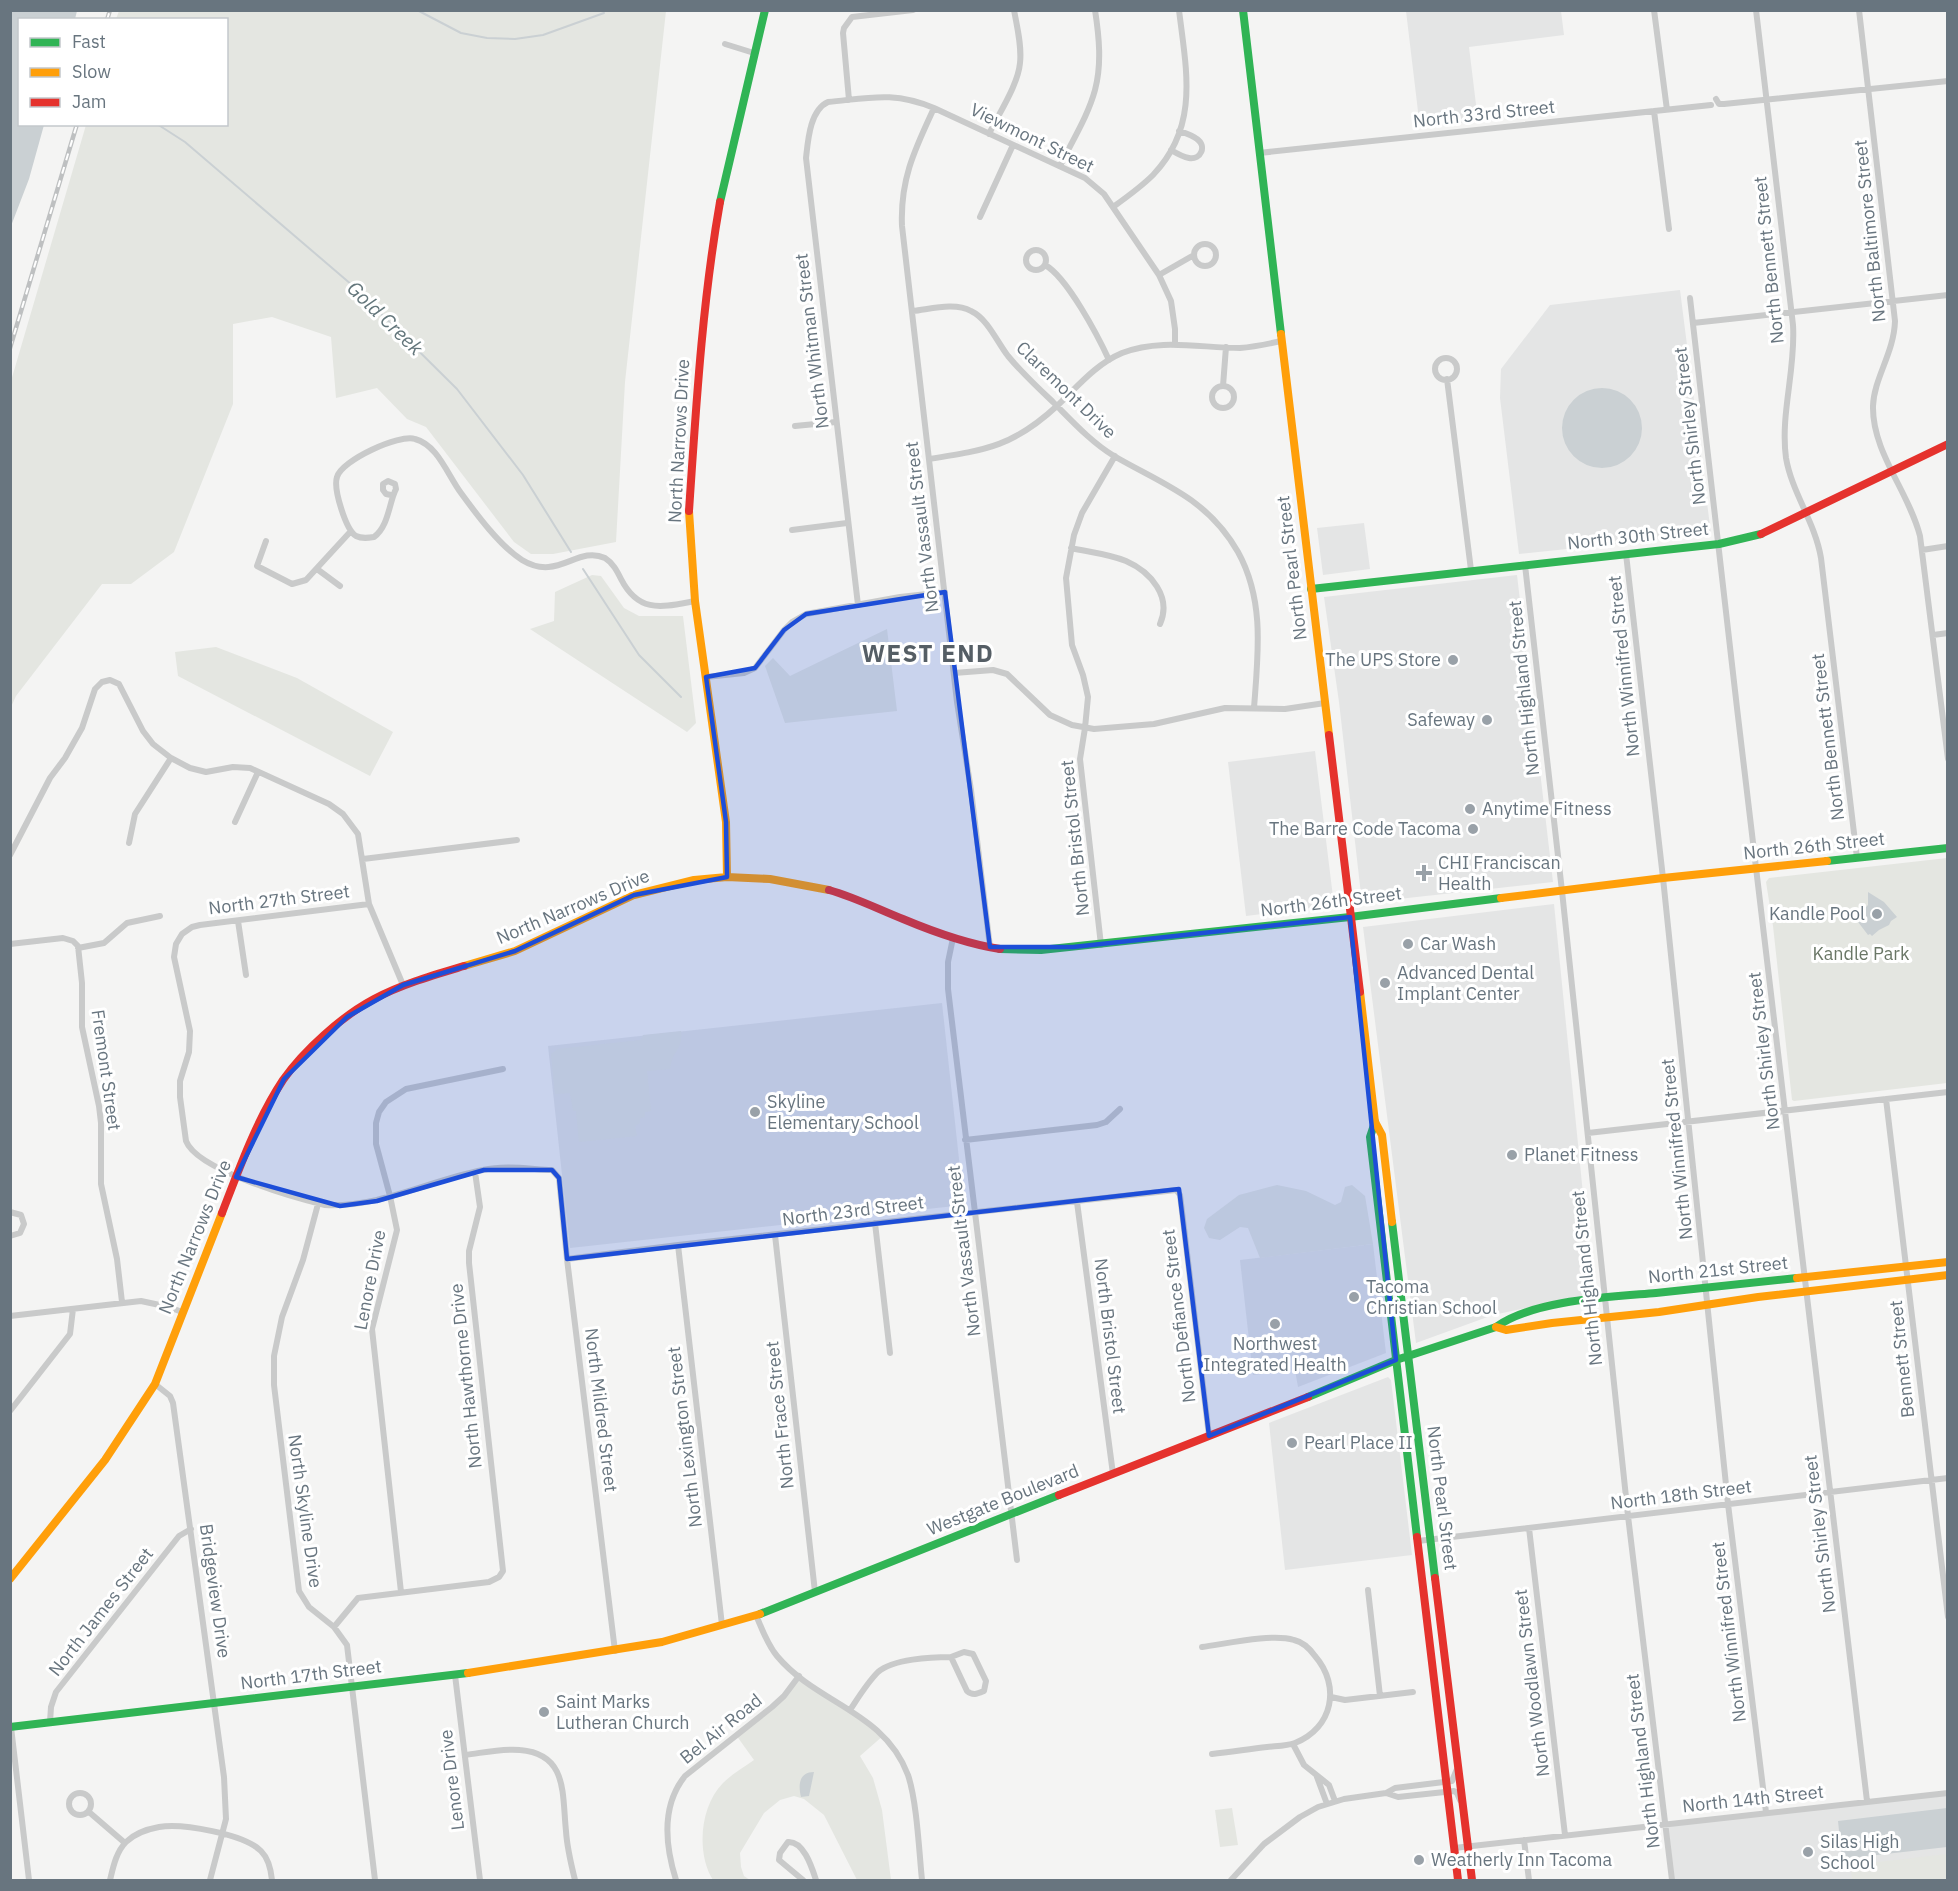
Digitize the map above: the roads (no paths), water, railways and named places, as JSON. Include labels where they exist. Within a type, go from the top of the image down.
[{"type":"main road","name":"North Narrows Drive","points":[[10,1579],[124,1435],[155,1384],[236,1177],[269,1104],[284,1079],[330,1030],[374,999],[403,985],[515,951],[634,895],[694,880],[728,877],[726,822],[696,601],[689,515],[705,302],[724,178],[765,10]]},
{"type":"main road","name":"North Pearl Street","points":[[1243,10],[1375,1122],[1382,1135],[1472,1881]]},
{"type":"main road","name":"North 30th Street","points":[[1311,589],[1719,544],[1755,536],[1947,444]]},
{"type":"main road","name":"North 26th Street","points":[[728,877],[770,879],[814,886],[844,894],[953,938],[990,947],[1041,950],[1350,917],[1663,878],[1947,848]]},
{"type":"main road","name":"North Pearl Street","points":[[1375,1122],[1370,1137],[1458,1881]]},
{"type":"main road","name":"North 21st Street","points":[[1396,1360],[1496,1327],[1509,1317],[1551,1307],[1604,1298],[1947,1262]]},
{"type":"main road","name":"North 21st Street","points":[[1496,1327],[1506,1330],[1947,1275]]},
{"type":"main road","name":"Westgate Boulevard","points":[[615,1651],[662,1642],[756,1615],[1396,1360]]},
{"type":"main road","name":"North 17th Street","points":[[11,1727],[455,1675],[615,1651]]},
{"type":"street","points":[[849,100],[843,33],[848,21],[852,17],[913,10]]},
{"type":"street","points":[[989,134],[1020,66],[1020,48],[1014,10]]},
{"type":"street","points":[[1060,166],[1096,88],[1099,61],[1095,10]]},
{"type":"street","points":[[1113,207],[1156,173],[1171,150],[1179,131],[1188,92],[1179,10]]},
{"type":"street","points":[[1654,10],[1666,110]]},
{"type":"street","name":"North Bennett Street","points":[[1756,10],[1792,312],[1793,345],[1784,430],[1785,443],[1791,480],[1816,535],[1821,558],[1857,858]]},
{"type":"street","name":"North Baltimore Street","points":[[1859,10],[1893,300],[1895,335],[1874,393],[1873,412],[1877,437],[1914,516],[1923,550],[1947,759]]},
{"type":"street","points":[[725,44],[754,53]]},
{"type":"street","points":[[1716,99],[1719,104],[1724,104],[1947,81]]},
{"type":"street","name":"Viewmont Street","points":[[849,100],[893,96],[911,99],[1085,178],[1099,189],[1113,207],[1159,275],[1171,300],[1175,345]]},
{"type":"street","name":"North Whitman Street","points":[[849,100],[828,102],[819,107],[808,144],[807,158],[858,605]]},
{"type":"street","name":"North 33rd Street","points":[[1259,153],[1711,105]]},
{"type":"street","name":"North Vassault Street","points":[[934,108],[909,166],[903,189],[902,226],[954,673],[990,947]]},
{"type":"street","points":[[1654,111],[1668,229]]},
{"type":"street","points":[[1171,150],[1190,159],[1197,157],[1201,152],[1202,145],[1199,140],[1179,131]]},
{"type":"street","points":[[980,217],[1013,145]]},
{"type":"street","points":[[1159,275],[1194,255]]},
{"type":"street","points":[[1045,265],[1055,272],[1065,285],[1109,360]]},
{"type":"street","points":[[1693,323],[1947,295]]},
{"type":"street","name":"North Shirley Street","points":[[1690,298],[1867,1802]]},
{"type":"street","name":"Claremont Drive","points":[[913,311],[954,307],[974,312],[986,324],[1009,357],[1092,440],[1115,456],[1179,490],[1212,518],[1232,542],[1254,592],[1259,626],[1254,708]]},
{"type":"street","points":[[929,459],[991,448],[1026,431],[1089,375],[1109,360],[1131,350],[1151,345],[1226,347],[1256,346],[1281,341]]},
{"type":"street","points":[[1223,386],[1226,347]]},
{"type":"street","points":[[1448,379],[1471,570]]},
{"type":"street","points":[[795,426],[836,422]]},
{"type":"street","points":[[391,495],[390,507],[383,527],[378,534],[370,538],[361,538],[351,531],[344,516],[337,491],[337,478],[353,460],[394,440],[411,438],[421,441],[431,449],[461,493],[499,539],[523,560],[536,566],[549,568],[586,556],[601,557],[615,568],[630,594],[637,601],[658,605],[696,601]]},
{"type":"street","name":"North Bristol Street","points":[[1101,945],[1081,779],[1080,759],[1088,697],[1083,675],[1071,645],[1066,578],[1074,535],[1087,500],[1115,456]]},
{"type":"street","points":[[792,530],[848,523]]},
{"type":"street","points":[[266,541],[256,566],[292,584],[306,580],[351,531]]},
{"type":"street","points":[[1923,550],[1947,546]]},
{"type":"street","points":[[1071,548],[1117,558],[1128,562],[1144,573],[1164,599],[1165,612],[1160,624]]},
{"type":"street","name":"North Winnifred Street","points":[[1626,554],[1663,878],[1728,1504],[1766,1812]]},
{"type":"street","name":"North Highland Street","points":[[1525,565],[1628,1516],[1672,1881]]},
{"type":"street","points":[[317,569],[340,586]]},
{"type":"street","points":[[706,677],[744,672],[755,668],[784,630],[799,618],[816,612],[900,597],[945,592]]},
{"type":"street","points":[[1933,635],[1947,633]]},
{"type":"street","points":[[954,673],[993,670],[1007,674],[1050,715],[1085,728],[1124,727],[1172,720],[1216,710],[1285,709],[1325,703]]},
{"type":"street","points":[[10,855],[50,778],[65,758],[82,728],[95,689],[98,684],[113,681],[121,687],[143,731],[153,744],[171,758],[190,768],[206,772],[245,767],[336,808],[351,823],[358,834],[369,904],[403,985]]},
{"type":"street","points":[[129,843],[135,814],[171,758]]},
{"type":"street","points":[[236,822],[258,772]]},
{"type":"street","points":[[363,859],[517,840]]},
{"type":"street","name":"North 27th Street","points":[[236,1177],[198,1156],[189,1147],[184,1135],[180,1081],[189,1052],[190,1031],[174,957],[179,938],[192,927],[369,904]]},
{"type":"street","points":[[78,948],[104,943],[127,923],[160,916]]},
{"type":"street","points":[[238,921],[246,975]]},
{"type":"street","name":"Fremont Street","points":[[10,944],[58,938],[73,941],[78,948],[82,983],[82,1027],[101,1123],[101,1184],[117,1258],[122,1302]]},
{"type":"street","name":"North Vassault Street","points":[[953,938],[948,962],[948,989],[1017,1560]]},
{"type":"street","name":"Lenore Drive","points":[[401,1592],[372,1329],[397,1230],[375,1137],[379,1112],[386,1102],[406,1089],[503,1069]]},
{"type":"street","points":[[1588,1133],[1947,1092]]},
{"type":"street","name":"Bennett Street","points":[[1886,1099],[1947,1617]]},
{"type":"street","points":[[965,1140],[1097,1125],[1106,1122],[1119,1109]]},
{"type":"street","name":"North Mildred Street","points":[[475,1172],[493,1168],[552,1170],[559,1178],[615,1651]]},
{"type":"street","points":[[236,1177],[318,1204],[340,1206],[377,1201],[475,1172]]},
{"type":"street","name":"North Hawthorne Drive","points":[[401,1592],[489,1582],[503,1571],[469,1263],[469,1251],[480,1207],[475,1172]]},
{"type":"street","name":"North 23rd Street","points":[[567,1259],[1174,1190],[1179,1192]]},
{"type":"street","name":"North Defiance Street","points":[[1179,1192],[1209,1436]]},
{"type":"street","name":"North Bristol Street","points":[[1077,1202],[1113,1474]]},
{"type":"street","name":"North Skyline Drive","points":[[318,1204],[303,1260],[276,1337],[274,1385],[297,1584],[309,1607],[334,1627],[347,1645],[375,1881]]},
{"type":"street","points":[[10,1212],[21,1215],[24,1224],[20,1233],[10,1236]]},
{"type":"street","points":[[875,1223],[890,1353]]},
{"type":"street","name":"North Frace Street","points":[[775,1235],[815,1592]]},
{"type":"street","name":"North Lexington Street","points":[[678,1245],[722,1625]]},
{"type":"street","points":[[10,1316],[122,1302],[148,1301],[182,1312]]},
{"type":"street","points":[[10,1410],[70,1334],[73,1309]]},
{"type":"street","name":"Bridgeview Drive","points":[[155,1384],[170,1396],[173,1403],[226,1799],[223,1835],[210,1881]]},
{"type":"street","name":"North 18th Street","points":[[1418,1541],[1947,1478]]},
{"type":"street","name":"North Woodlawn Street","points":[[1529,1528],[1565,1835]]},
{"type":"street","name":"North James Street","points":[[50,1722],[51,1707],[56,1692],[180,1536],[191,1529]]},
{"type":"street","points":[[1368,1590],[1380,1696]]},
{"type":"street","points":[[334,1627],[358,1598],[401,1592]]},
{"type":"street","points":[[756,1615],[770,1647],[784,1664],[884,1735],[893,1748],[907,1774],[913,1799],[922,1881]]},
{"type":"street","points":[[1202,1647],[1281,1638],[1298,1642],[1313,1653],[1326,1669],[1331,1697],[1323,1719],[1314,1730],[1293,1744],[1212,1754]]},
{"type":"street","points":[[850,1710],[873,1678],[884,1668],[899,1662],[951,1657],[964,1652],[973,1654],[986,1681],[984,1691],[977,1694],[967,1691],[951,1657]]},
{"type":"street","name":"Lenore Drive","points":[[455,1675],[480,1881]]},
{"type":"street","name":"Bel Air Road","points":[[676,1881],[667,1826],[672,1795],[685,1776],[772,1707],[784,1696],[799,1676]]},
{"type":"street","points":[[1331,1697],[1345,1700],[1413,1692]]},
{"type":"street","points":[[11,1727],[29,1881]]},
{"type":"street","points":[[1293,1744],[1299,1759],[1317,1777],[1326,1781],[1335,1801]]},
{"type":"street","points":[[465,1755],[519,1750],[538,1754],[550,1762],[558,1772],[562,1784],[569,1860],[575,1881]]},
{"type":"street","points":[[1231,1881],[1250,1858],[1281,1830],[1309,1811],[1335,1801],[1386,1793],[1395,1788],[1454,1780],[1458,1764]]},
{"type":"street","points":[[1317,1777],[1327,1804]]},
{"type":"street","points":[[1386,1793],[1398,1797],[1454,1791],[1457,1793],[1463,1811]]},
{"type":"street","name":"North 14th Street","points":[[1454,1848],[1947,1792]]},
{"type":"street","points":[[89,1812],[125,1843]]},
{"type":"street","points":[[110,1881],[116,1859],[125,1843],[138,1834],[159,1827],[188,1828],[249,1843],[259,1849],[268,1862],[272,1881]]},
{"type":"street","points":[[1524,1840],[1529,1881]]},
{"type":"street","points":[[804,1881],[779,1860],[780,1853],[788,1842],[799,1846],[816,1881]]},
{"type":"waterway","points":[[417,10],[461,33],[487,38],[515,39],[543,35],[604,13]]},
{"type":"waterway","name":"Gold Creek","points":[[160,126],[185,142],[352,285],[457,389],[523,475],[571,552]]},
{"type":"waterway","name":"Gold Creek","points":[[583,569],[639,655],[681,697]]},
{"type":"railway","points":[[108,18],[110,10]]},
{"type":"railway","points":[[10,348],[76,126]]},
{"type":"place","name":"The UPS Store","points":[[1453,660]]},
{"type":"place","name":"Safeway","points":[[1487,720]]},
{"type":"place","name":"Anytime Fitness","points":[[1470,809]]},
{"type":"place","name":"The Barre Code Tacoma","points":[[1473,829]]},
{"type":"place","name":"CHI Franciscan Health","points":[[1424,873]]},
{"type":"place","name":"Kandle Pool","points":[[1877,914]]},
{"type":"place","name":"Car Wash","points":[[1408,944]]},
{"type":"place","name":"Advanced Dental Implant Center","points":[[1385,983]]},
{"type":"place","name":"Skyline Elementary School","points":[[755,1112]]},
{"type":"place","name":"Planet Fitness","points":[[1512,1155]]},
{"type":"place","name":"Tacoma Christian School","points":[[1354,1297]]},
{"type":"place","name":"Northwest Integrated Health","points":[[1275,1324]]},
{"type":"place","name":"Pearl Place II","points":[[1292,1443]]},
{"type":"place","name":"Saint Marks Lutheran Church","points":[[544,1712]]},
{"type":"place","name":"Silas High School","points":[[1808,1852]]},
{"type":"place","name":"Weatherly Inn Tacoma","points":[[1419,1860]]},
{"type":"district","name":"WEST END","points":[[928,654]]},
{"type":"park label","name":"Kandle Park","points":[[1861,954]]}]
